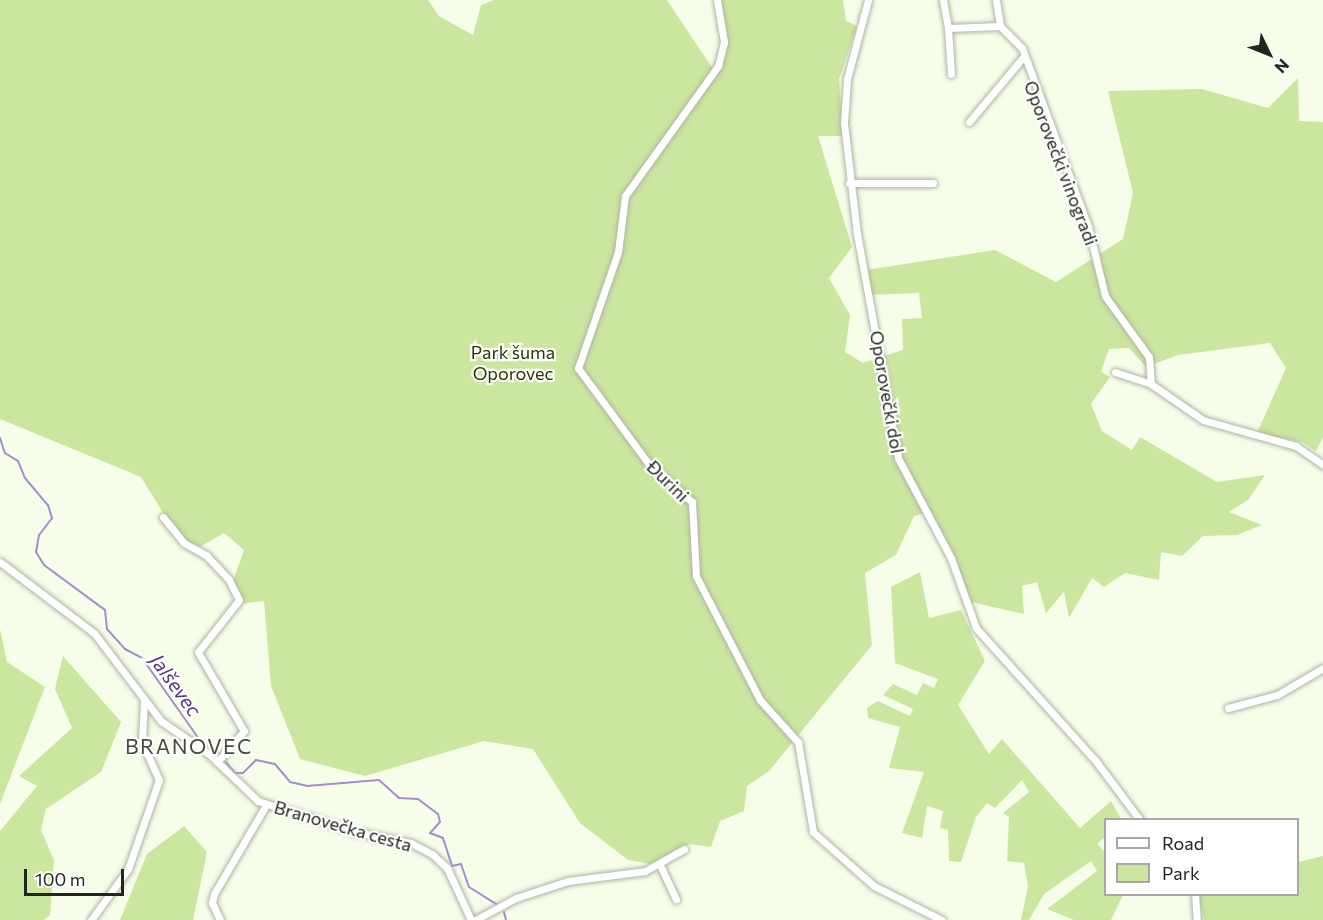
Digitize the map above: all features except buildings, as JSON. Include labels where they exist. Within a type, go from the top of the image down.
[{"type":"street","name":"Đurini","points":[[717,0],[724,42],[718,66],[625,196],[618,252],[578,368],[648,463],[692,502],[696,576],[760,700],[798,742],[813,832],[874,886],[942,920]]},
{"type":"street","name":"Oporovečki dol","points":[[868,0],[843,97],[849,183],[898,458],[951,558],[969,616],[1139,818]]},
{"type":"street","points":[[943,0],[948,27],[951,74]]},
{"type":"street","points":[[948,27],[999,26],[996,0]]},
{"type":"street","name":"Oporovečki vinogradi","points":[[999,26],[1024,56],[1088,226],[1105,296],[1149,357],[1150,384]]},
{"type":"street","name":"Oporovečki vinogradi","points":[[969,122],[1024,56]]},
{"type":"street","points":[[849,183],[933,183]]},
{"type":"street","points":[[1114,372],[1150,384],[1203,420],[1237,434],[1296,446],[1323,465]]},
{"type":"street","points":[[163,517],[184,543],[206,555],[229,580],[239,600],[198,652],[244,731],[217,762]]},
{"type":"street","name":"Branovečka cesta","points":[[0,562],[94,633],[161,722],[217,762],[266,805],[411,843],[432,854],[447,868],[473,920]]},
{"type":"street","points":[[1228,708],[1277,695],[1323,668]]},
{"type":"street","points":[[91,920],[119,886],[140,845],[159,780],[142,742],[144,698]]},
{"type":"street","points":[[220,920],[212,903],[214,894],[266,805]]},
{"type":"street","points":[[473,920],[568,881],[629,876],[660,865],[684,849]]},
{"type":"street","points":[[660,865],[676,899]]},
{"type":"street","points":[[1195,896],[1197,920]]},
{"type":"green space","name":"Park šuma Oporovec","points":[[0,0],[428,0],[439,16],[473,35],[481,5],[494,0],[667,0],[713,69],[721,45],[719,0],[843,0],[846,21],[857,26],[839,79],[843,136],[818,136],[852,247],[829,278],[850,315],[845,352],[863,363],[903,350],[902,319],[922,318],[919,293],[870,295],[866,270],[995,250],[1056,282],[1123,239],[1133,193],[1108,91],[1202,89],[1268,108],[1298,78],[1299,121],[1323,122],[1323,437],[1316,451],[1302,442],[1257,433],[1286,368],[1270,343],[1178,355],[1146,367],[1129,348],[1109,349],[1101,372],[1110,377],[1091,404],[1102,431],[1132,450],[1140,437],[1217,482],[1265,475],[1248,500],[1229,512],[1262,525],[1237,535],[1203,536],[1182,556],[1161,552],[1159,580],[1125,573],[1104,587],[1092,578],[1069,618],[1064,592],[1046,613],[1037,582],[1022,586],[1024,614],[971,602],[929,512],[914,516],[896,555],[865,573],[872,645],[769,771],[747,786],[744,811],[720,821],[711,847],[689,844],[651,864],[628,860],[580,823],[533,749],[484,741],[365,776],[300,759],[271,686],[264,601],[239,604],[231,587],[244,550],[224,533],[200,547],[178,537],[141,477],[0,419]]},
{"type":"green space","points":[[920,572],[929,618],[961,610],[985,661],[958,705],[989,754],[1002,739],[1080,828],[1111,801],[1120,818],[1104,818],[1104,838],[1097,844],[1104,851],[1104,896],[1123,896],[1111,920],[1074,920],[1047,909],[1097,871],[1091,861],[1044,894],[1029,920],[1021,920],[1028,886],[1024,863],[1007,861],[1009,817],[1003,813],[1029,792],[1022,780],[995,808],[987,803],[976,817],[961,862],[949,861],[948,830],[940,828],[943,811],[927,806],[922,838],[902,833],[924,772],[889,768],[900,727],[868,718],[867,708],[878,701],[910,716],[913,709],[883,695],[893,684],[917,695],[923,683],[934,688],[938,679],[895,663],[891,587]]},
{"type":"green space","points":[[0,629],[7,662],[45,687],[0,804]]},
{"type":"green space","points":[[63,656],[121,722],[101,772],[46,809],[41,830],[54,860],[50,915],[44,920],[0,920],[0,831],[37,786],[19,776],[72,728],[55,689]]},
{"type":"green space","points":[[184,826],[207,852],[193,920],[120,920],[147,854]]},
{"type":"green space","points":[[1323,856],[1323,920],[1204,920],[1198,896],[1299,896],[1299,862]]},
{"type":"waterway","name":"Jalševec","points":[[0,438],[5,453],[18,461],[25,478],[48,505],[52,518],[39,535],[36,552],[44,565],[105,610],[107,629],[125,649],[142,658],[199,739],[220,754]]},
{"type":"waterway","name":"Jalševec","points":[[226,762],[235,773],[243,773],[256,760],[275,764],[290,782],[307,786],[379,780],[399,798],[418,799],[438,814],[440,822],[430,833],[443,838],[452,866],[461,864],[469,887],[500,906]]},
{"type":"waterway","name":"Jalševec","points":[[504,912],[506,920]]},
{"type":"district","name":"BRANOVEC","points":[[189,746]]}]
